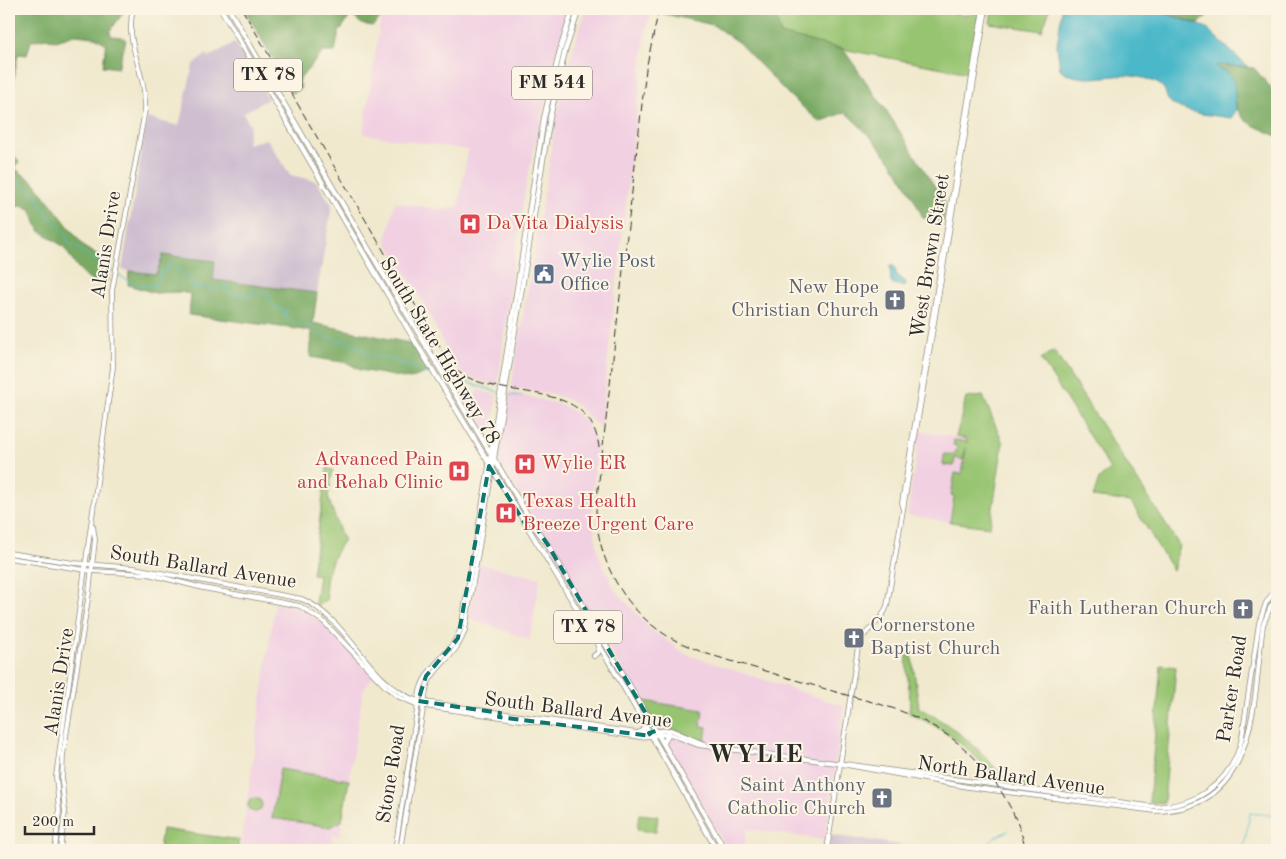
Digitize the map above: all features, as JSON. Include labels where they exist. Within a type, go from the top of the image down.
[{"type":"main road","name":"Alanis Drive","points":[[55,850],[59,812],[56,776],[113,366],[111,300],[145,110],[145,83],[131,39],[132,9]]},
{"type":"main road","name":"South State Highway 78","points":[[221,9],[368,262],[650,734]]},
{"type":"main road","name":"South State Highway 78","points":[[230,9],[374,258],[530,519],[548,545],[657,733]]},
{"type":"main road","name":"FM 544","points":[[491,468],[495,460],[525,248],[550,100],[560,50],[573,9]]},
{"type":"main road","name":"FM 544","points":[[550,100],[579,9]]},
{"type":"main road","name":"West Brown Street","points":[[826,850],[838,763],[858,647],[864,634],[883,618],[887,606],[903,506],[908,490],[947,236],[985,9]]},
{"type":"main road","name":"West Brown Street","points":[[947,236],[957,164],[963,137]]},
{"type":"main road","points":[[957,164],[957,180]]},
{"type":"main road","points":[[368,262],[374,258]]},
{"type":"main road","name":"FM 544","points":[[491,468],[493,440],[509,356]]},
{"type":"main road","points":[[458,412],[464,407]]},
{"type":"main road","points":[[486,444],[493,440]]},
{"type":"main road","name":"Stone Road","points":[[400,850],[423,704],[431,677],[456,650],[465,630],[491,468]]},
{"type":"main road","name":"Stone Road","points":[[395,850],[418,703],[426,676],[454,646],[461,628],[491,468]]},
{"type":"main road","points":[[490,476],[496,476]]},
{"type":"main road","name":"Alanis Drive","points":[[60,850],[65,812],[62,782],[64,755],[92,572],[95,540],[93,519]]},
{"type":"main road","points":[[524,522],[530,519]]},
{"type":"main road","name":"South Ballard Avenue","points":[[9,553],[92,565],[134,568],[302,599],[326,613],[392,688],[418,703]]},
{"type":"main road","name":"South Ballard Avenue","points":[[9,558],[92,572],[148,574],[203,588],[285,601],[300,606],[324,622],[385,686],[399,697],[423,704],[650,734]]},
{"type":"main road","name":"Parker Road","points":[[1183,806],[1208,792],[1226,773],[1237,755],[1242,737],[1259,623],[1266,603],[1277,587]]},
{"type":"main road","name":"Parker Road","points":[[1183,806],[1203,800],[1218,789],[1236,768],[1242,756],[1248,733],[1263,626],[1277,596]]},
{"type":"main road","points":[[594,656],[598,652],[599,646]]},
{"type":"main road","name":"South Ballard Avenue","points":[[500,715],[640,737],[657,733],[676,732],[706,745]]},
{"type":"main road","points":[[639,733],[643,730],[644,724]]},
{"type":"main road","name":"South Ballard Avenue","points":[[657,733],[668,734],[691,743],[716,746]]},
{"type":"main road","name":"TX 78","points":[[657,733],[725,850]]},
{"type":"main road","name":"TX 78","points":[[650,734],[717,850]]},
{"type":"main road","points":[[664,745],[668,734]]},
{"type":"main road","name":"North Ballard Avenue","points":[[716,746],[1132,804],[1164,807],[1183,806]]},
{"type":"highlighted area","points":[[489,466],[524,522],[530,519],[548,545],[656,731],[649,733],[651,736],[499,717],[500,713],[418,701],[426,676],[458,638]]},
{"type":"shaded area","points":[[382,9],[571,9],[559,41],[526,185],[511,280],[498,385],[476,380],[462,373],[450,358],[424,303],[386,241],[395,202],[442,210],[458,207],[468,150],[363,134]]},
{"type":"shaded area","points":[[586,9],[653,9],[646,30],[600,428],[574,402],[553,394],[511,388],[563,80]]},
{"type":"shaded area","points":[[235,42],[268,99],[243,113],[250,125],[247,144],[267,139],[290,175],[316,181],[332,205],[317,293],[213,280],[163,255],[156,274],[122,270],[147,118],[179,126],[193,65],[207,54],[209,57]]},
{"type":"shaded area","points":[[478,390],[497,395],[492,430],[482,429],[469,401],[473,399]]},
{"type":"shaded area","points":[[509,392],[562,405],[576,413],[588,425],[597,446],[591,506],[598,553],[613,587],[649,628],[685,654],[844,706],[825,840],[747,829],[744,850],[728,850],[498,459]]},
{"type":"shaded area","points":[[920,431],[967,439],[962,475],[955,474],[950,522],[907,515]]},
{"type":"shaded area","points":[[479,564],[540,578],[530,640],[469,618]]},
{"type":"shaded area","points":[[275,602],[304,610],[326,625],[373,677],[363,690],[340,836],[333,835],[332,850],[240,850]]},
{"type":"shaded area","points":[[831,835],[873,841],[937,850],[829,850]]},
{"type":"green space","points":[[10,9],[126,9],[110,31],[111,36],[122,37],[126,40],[118,68],[103,66],[106,44],[95,37],[75,35],[56,41],[46,38],[31,41],[27,55],[18,54],[9,110],[9,57],[12,22]]},
{"type":"green space","points":[[244,9],[381,9],[380,19],[372,26],[362,24],[351,15],[339,32],[335,52],[323,52],[299,80],[301,88],[293,93]]},
{"type":"green space","points":[[661,9],[759,9],[777,20],[780,34],[843,49],[886,110],[946,204],[943,222],[923,218],[890,160],[870,136],[845,112],[820,122],[790,96],[739,43],[713,25],[660,13]]},
{"type":"green space","points":[[720,9],[949,9],[952,12],[964,15],[980,11],[969,73],[768,35]]},
{"type":"green space","points":[[992,9],[1050,9],[1042,31],[990,23]]},
{"type":"green space","points":[[1159,9],[1214,9],[1199,24],[1167,14]]},
{"type":"green space","points":[[1216,65],[1254,68],[1277,95],[1277,136],[1256,127],[1243,118],[1236,105],[1234,81],[1219,70]]},
{"type":"green space","points":[[9,148],[19,162],[14,168],[35,183],[85,248],[110,261],[107,281],[92,282],[86,277],[64,247],[39,230],[31,210],[22,205],[9,210]]},
{"type":"green space","points":[[163,255],[215,261],[213,280],[317,293],[313,323],[414,344],[430,371],[410,379],[360,370],[348,363],[310,357],[312,331],[189,315],[191,294],[179,292],[155,293],[128,285],[129,271],[156,274]]},
{"type":"green space","points":[[1054,351],[1179,545],[1173,571],[1131,502],[1093,497],[1099,479],[1110,469],[1041,359]]},
{"type":"green space","points":[[983,396],[1003,443],[990,527],[950,522],[954,496],[951,495],[955,473],[962,474],[966,447],[963,460],[955,458],[954,466],[943,465],[944,454],[955,455],[957,446],[953,445],[954,440],[967,442],[967,439],[956,437],[966,398]]},
{"type":"green space","points":[[327,468],[333,470],[328,497],[344,540],[329,568],[326,585],[328,599],[317,605],[315,603],[319,575],[312,574]]},
{"type":"green space","points":[[907,655],[912,656],[919,708],[944,722],[967,739],[997,769],[1006,781],[1030,784],[1029,789],[1002,787],[972,753],[949,735],[909,713],[910,697]]},
{"type":"green space","points":[[1161,665],[1176,667],[1164,803],[1149,802]]},
{"type":"green space","points":[[645,701],[703,710],[701,726],[707,727],[705,741],[664,728],[658,728],[643,704]]},
{"type":"green space","points":[[280,769],[349,780],[342,821],[330,827],[272,818]]},
{"type":"green space","points":[[255,798],[260,800],[262,805],[260,810],[255,812],[250,810],[248,805],[250,800]]},
{"type":"green space","points":[[639,814],[658,816],[656,832],[637,830]]},
{"type":"green space","points":[[162,829],[239,840],[237,850],[159,850]]},
{"type":"water","points":[[1062,9],[1159,9],[1167,14],[1205,27],[1248,67],[1216,65],[1219,70],[1226,71],[1234,81],[1236,111],[1231,118],[1189,111],[1174,105],[1168,100],[1162,86],[1140,77],[1086,78],[1068,74],[1060,69],[1057,46]]},
{"type":"water","points":[[890,266],[894,266],[897,275],[906,282],[905,287],[891,283]]},
{"type":"waterway","points":[[9,173],[37,196],[47,214],[63,230],[69,243],[114,272]]},
{"type":"waterway","points":[[117,274],[135,285],[154,286],[159,281],[159,272],[166,272],[169,263],[179,270],[182,277],[187,274],[192,282],[189,285],[198,288],[202,286],[215,290],[228,285],[228,292],[238,295],[246,294],[250,298],[254,290],[263,294],[269,293],[272,303],[280,309],[287,311],[284,314],[291,321],[309,325],[312,329],[327,337],[348,341],[351,345],[365,350],[366,354],[395,360],[400,365],[406,364],[420,372],[433,375]]},
{"type":"waterway","points":[[451,382],[458,383],[463,381],[498,392]]},
{"type":"waterway","points":[[510,395],[522,396]]},
{"type":"waterway","points":[[1245,850],[1244,846],[1250,813],[1277,816]]},
{"type":"waterway","points":[[981,850],[995,837],[1008,831]]},
{"type":"railway","points":[[242,9],[451,366],[469,378],[491,385],[559,399],[578,408],[592,424],[599,447]]},
{"type":"railway","points":[[659,9],[646,69],[596,507],[597,526],[607,564],[626,598],[639,613],[653,626],[673,639],[704,653],[909,714],[938,729],[973,756],[988,772],[1011,809],[1020,829],[1026,850]]},
{"type":"place","name":"DaVita Dialysis","points":[[470,224]]},
{"type":"place","name":"Wylie Post Office","points":[[544,274]]},
{"type":"place","name":"New Hope Christian Church","points":[[895,300]]},
{"type":"place","name":"Wylie ER","points":[[525,464]]},
{"type":"place","name":"Advanced Pain and Rehab Clinic","points":[[459,471]]},
{"type":"place","name":"Texas Health Breeze Urgent Care","points":[[506,513]]},
{"type":"place","name":"Faith Lutheran Church","points":[[1243,609]]},
{"type":"place","name":"Cornerstone Baptist Church","points":[[854,638]]},
{"type":"place","name":"Saint Anthony Catholic Church","points":[[882,798]]},
{"type":"district","name":"WYLIE","points":[[756,755]]}]
